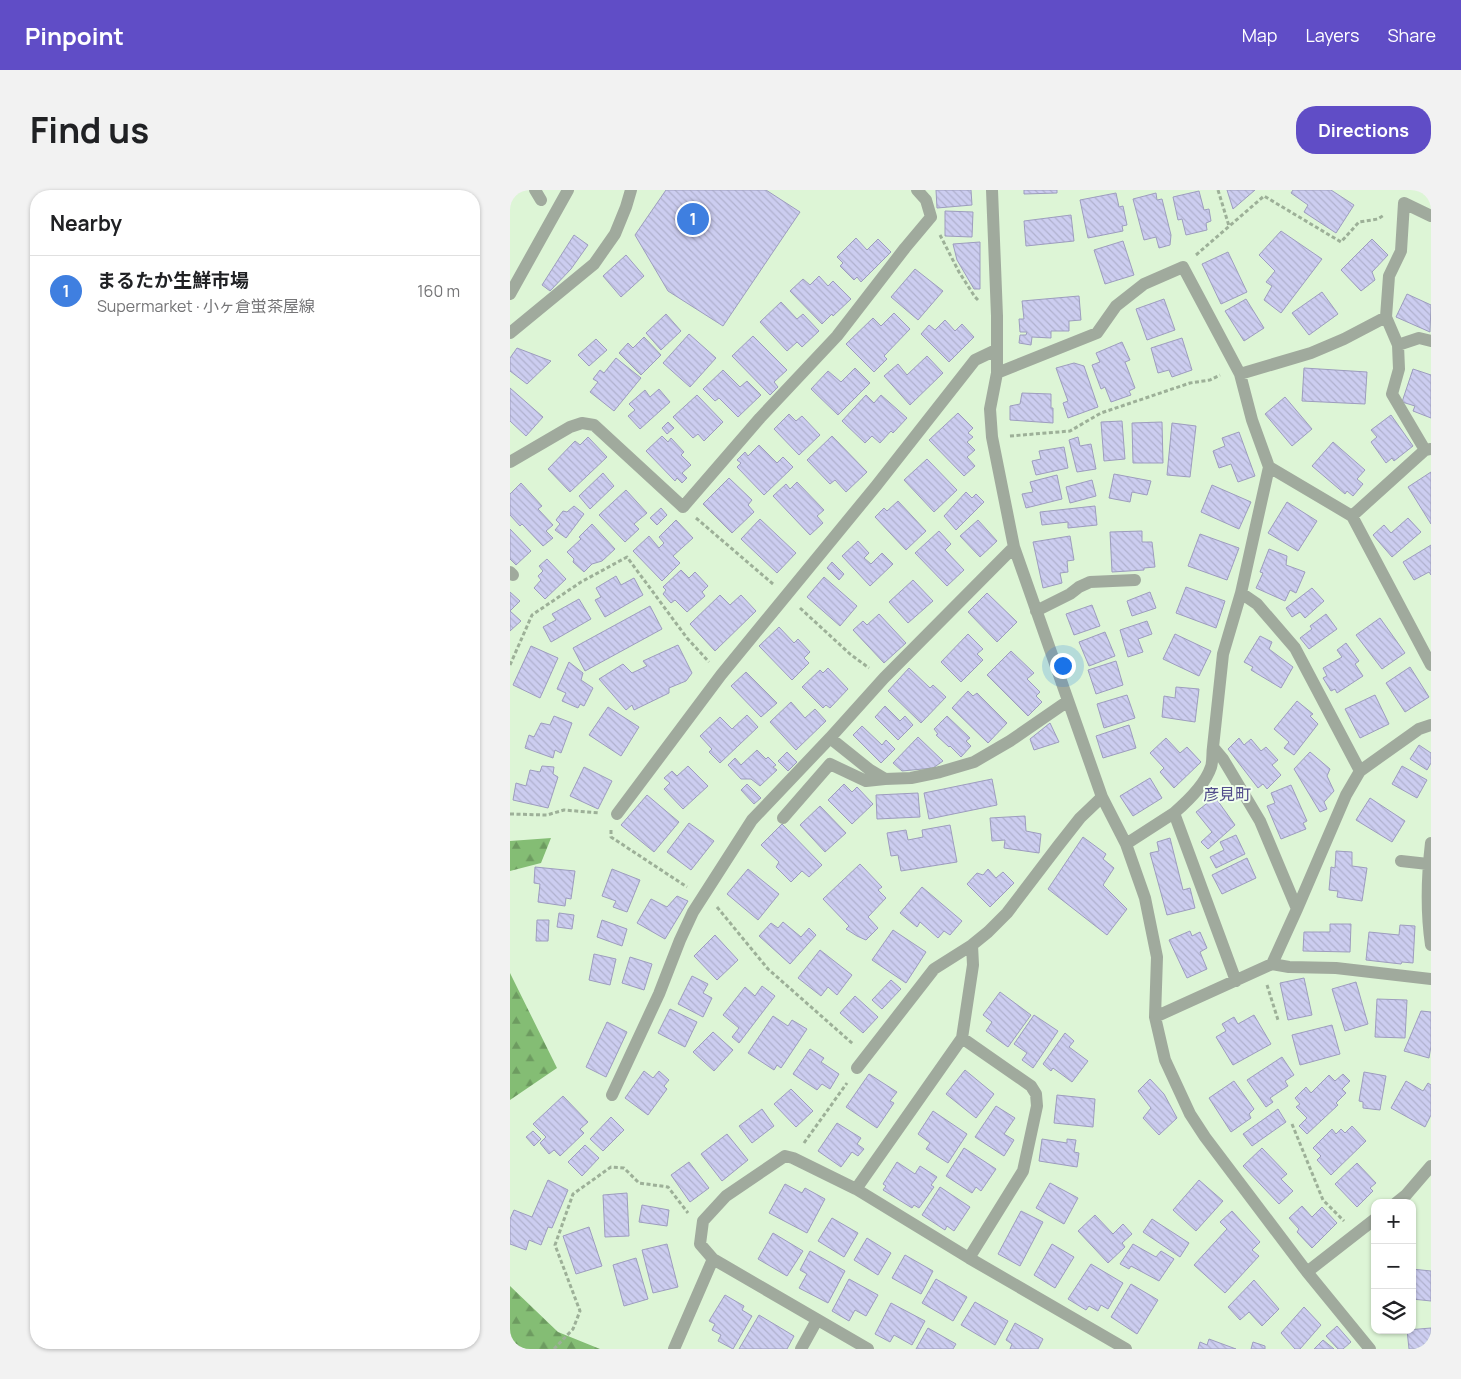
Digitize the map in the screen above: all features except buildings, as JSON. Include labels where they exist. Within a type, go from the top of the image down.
[{"type":"street","points":[[510,294],[568,190]]},
{"type":"street","points":[[510,333],[594,264],[615,234],[631,190]]},
{"type":"street","points":[[510,462],[570,427],[582,423],[594,425],[683,507],[760,418],[838,336],[905,248],[932,217],[926,200],[917,190]]},
{"type":"street","points":[[992,190],[997,316],[997,373],[990,409],[992,437],[1014,547],[1102,797],[1126,844],[1145,898],[1157,957],[1155,1017],[1165,1060],[1190,1114],[1205,1137],[1307,1272],[1370,1349]]},
{"type":"street","points":[[1352,516],[1428,450],[1392,394],[1399,369],[1398,345],[1386,318],[1389,276],[1401,251],[1404,203],[1431,216]]},
{"type":"street","points":[[997,373],[1097,333],[1116,306],[1144,284],[1183,267],[1239,371],[1252,420],[1270,467],[1241,593],[1223,654],[1211,766],[1188,801],[1174,813],[1126,844]]},
{"type":"street","points":[[1239,371],[1311,353],[1386,318]]},
{"type":"street","points":[[1398,345],[1419,338],[1431,341]]},
{"type":"street","points":[[617,814],[721,675],[876,486],[975,360],[996,350]]},
{"type":"street","points":[[1270,467],[1352,516],[1431,665]]},
{"type":"street","points":[[612,1095],[659,994],[693,912],[752,820],[884,678],[1014,547]]},
{"type":"street","points":[[1036,610],[1090,582],[1134,580]]},
{"type":"street","points":[[1241,593],[1257,604],[1295,648],[1360,772]]},
{"type":"street","points":[[783,818],[830,764],[866,781],[911,778],[940,772],[974,762],[1010,741],[1068,701]]},
{"type":"street","points":[[1267,967],[1297,910],[1346,795],[1360,772],[1419,729],[1431,725]]},
{"type":"street","points":[[830,738],[870,770],[885,779]]},
{"type":"street","points":[[1213,747],[1224,759],[1260,821],[1297,910]]},
{"type":"street","points":[[858,1068],[934,969],[988,932],[1007,914],[1080,818],[1102,797]]},
{"type":"street","points":[[1174,813],[1236,981]]},
{"type":"street","points":[[1431,843],[1428,864],[1427,902],[1431,945]]},
{"type":"street","points":[[1401,861],[1428,864]]},
{"type":"street","points":[[856,1190],[962,1038],[974,965],[972,944]]},
{"type":"street","points":[[1155,1017],[1267,967],[1336,968],[1431,980]]},
{"type":"street","points":[[962,1038],[1031,1086],[1036,1094],[1037,1106],[1023,1171],[969,1258]]},
{"type":"street","points":[[868,1349],[713,1259],[700,1244],[703,1221],[726,1196],[785,1156],[793,1158],[856,1190],[1126,1349]]},
{"type":"street","points":[[1401,1199],[1431,1166]]},
{"type":"street","points":[[1307,1272],[1371,1222]]},
{"type":"street","points":[[674,1349],[713,1259]]},
{"type":"street","points":[[801,1349],[817,1320]]},
{"type":"path","points":[[1218,190],[1229,226]]},
{"type":"path","points":[[1183,267],[1264,196],[1341,242],[1359,222],[1378,219],[1404,203]]},
{"type":"path","points":[[927,222],[939,233],[958,272],[975,297],[997,316]]},
{"type":"path","points":[[992,437],[1070,431],[1101,413],[1190,383],[1210,380],[1239,371]]},
{"type":"path","points":[[683,507],[787,596],[850,654],[884,678]]},
{"type":"path","points":[[510,665],[532,614],[581,582],[627,557],[687,638],[721,675]]},
{"type":"path","points":[[510,814],[547,815],[564,810],[617,814],[611,828],[611,838],[717,906],[768,969],[866,1056]]},
{"type":"path","points":[[1267,967],[1278,1020]]},
{"type":"path","points":[[793,1158],[858,1068]]},
{"type":"path","points":[[1292,1124],[1323,1200],[1357,1234]]},
{"type":"path","points":[[554,1349],[572,1329],[580,1311],[556,1245],[573,1194],[611,1167],[624,1168],[639,1183],[668,1187],[686,1212],[703,1221]]},
{"type":"green space","points":[[551,838],[541,863],[510,871],[510,841]]},
{"type":"green space","points":[[510,973],[557,1068],[510,1100]]},
{"type":"green space","points":[[510,1286],[558,1332],[600,1349],[510,1349]]},
{"type":"place","name":"まるたか生鮮市場","points":[[693,219]]},
{"type":"district","name":"彦見町","points":[[1227,794]]}]
